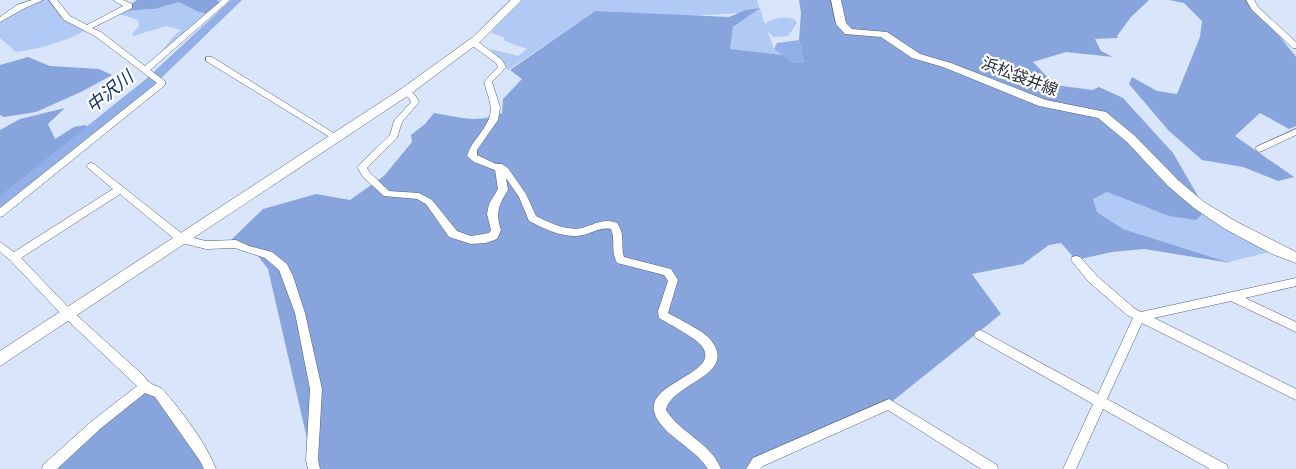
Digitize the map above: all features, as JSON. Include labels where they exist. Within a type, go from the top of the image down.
[{"type":"main road","points":[[472,42],[517,0]]},
{"type":"main road","name":"浜松袋井線","points":[[836,0],[841,24],[849,32],[883,34],[896,40],[916,56],[947,65],[1042,104],[1102,115],[1131,139],[1185,194],[1271,252],[1296,258]]},
{"type":"main road","points":[[0,359],[405,92]]},
{"type":"street","points":[[0,20],[20,7],[39,0]]},
{"type":"street","points":[[0,213],[162,84],[98,34],[67,18],[52,0]]},
{"type":"street","points":[[117,0],[129,6]]},
{"type":"street","points":[[87,28],[137,0]]},
{"type":"street","points":[[146,71],[226,0]]},
{"type":"street","points":[[1250,0],[1255,8],[1296,46]]},
{"type":"street","points":[[499,166],[503,190],[492,210],[491,219],[496,230],[493,236],[486,239],[472,240],[453,234],[436,209],[419,196],[387,194],[366,175],[362,167],[394,136],[398,121],[415,102],[413,97],[405,92],[472,42],[499,62],[502,67],[488,82],[496,107],[494,120],[473,150],[472,156],[481,162],[499,166],[504,170],[523,196],[532,218],[556,228],[577,232],[604,224],[614,226],[619,233],[617,251],[620,260],[667,272],[671,275],[674,280],[662,311],[663,315],[704,340],[709,346],[711,358],[710,364],[689,382],[664,395],[660,401],[660,408],[663,416],[706,454],[715,469]]},
{"type":"street","points":[[208,59],[336,137]]},
{"type":"street","points":[[1259,149],[1296,132]]},
{"type":"street","points":[[91,166],[182,239],[206,245],[236,244],[246,249],[268,254],[282,267],[288,276],[300,314],[316,389],[312,460],[314,469]]},
{"type":"street","points":[[14,257],[119,190]]},
{"type":"street","points":[[0,246],[14,257],[68,314],[140,380],[144,387],[159,393],[205,457],[210,469]]},
{"type":"street","points":[[1076,260],[1093,279],[1139,317],[1296,395]]},
{"type":"street","points":[[1139,317],[1296,282]]},
{"type":"street","points":[[1230,296],[1296,327]]},
{"type":"street","points":[[1069,469],[1139,317]]},
{"type":"street","points":[[980,335],[1222,469]]},
{"type":"street","points":[[48,469],[96,425],[144,387]]},
{"type":"street","points":[[759,467],[889,404],[992,469]]},
{"type":"shaded area","points":[[38,0],[54,0],[63,14],[87,28],[73,37],[43,47],[16,52],[0,38],[0,20]]},
{"type":"shaded area","points":[[137,0],[217,0],[220,2],[207,14],[196,11],[179,2],[155,9],[120,11]]},
{"type":"shaded area","points":[[520,0],[757,0],[765,24],[775,19],[783,18],[794,19],[797,23],[788,36],[774,37],[768,32],[774,49],[783,55],[730,49],[733,27],[759,8],[740,13],[688,16],[595,11],[508,70],[490,49],[518,56],[527,49],[505,41],[504,37],[491,33],[509,8]]},
{"type":"shaded area","points":[[799,0],[1149,0],[1131,17],[1117,36],[1118,38],[1095,39],[1101,51],[1113,57],[1066,52],[1033,62],[1055,85],[1092,90],[1099,87],[1123,98],[1173,153],[1206,210],[1196,220],[1169,216],[1107,192],[1093,199],[1097,212],[1123,229],[1231,263],[1144,249],[1112,252],[1076,260],[1061,243],[1049,245],[1023,264],[972,274],[1001,314],[889,404],[824,433],[758,469],[314,469],[268,269],[252,248],[228,243],[263,209],[316,194],[350,200],[384,176],[412,142],[411,135],[425,124],[434,113],[476,119],[502,113],[503,99],[522,79],[510,70],[595,11],[729,17],[746,10],[760,8],[733,27],[730,49],[783,55],[793,63],[804,63],[799,40],[801,13]]},
{"type":"shaded area","points":[[1169,0],[1251,0],[1296,57],[1296,126],[1289,129],[1260,113],[1235,136],[1294,177],[1278,181],[1243,167],[1202,160],[1168,130],[1129,84],[1132,77],[1157,91],[1177,94],[1200,37],[1202,21],[1184,3]]},
{"type":"shaded area","points":[[179,2],[196,11],[207,14],[158,56],[181,30],[166,26],[133,36],[132,34],[139,26],[138,20],[119,14],[120,11],[155,9]]},
{"type":"shaded area","points":[[799,40],[804,63],[793,63],[774,49],[777,43]]},
{"type":"shaded area","points":[[28,57],[50,66],[99,69],[112,75],[81,92],[36,112],[4,117],[0,115],[0,65]]},
{"type":"shaded area","points":[[65,108],[48,124],[55,139],[74,127],[86,125],[93,140],[0,213],[0,130],[20,119]]},
{"type":"shaded area","points":[[1107,192],[1169,216],[1206,210],[1277,250],[1229,262],[1123,229],[1097,212],[1093,199]]},
{"type":"shaded area","points":[[144,387],[163,397],[208,469],[47,469]]},
{"type":"waterway","name":"中沢川","points":[[0,204],[150,82],[237,0]]}]
